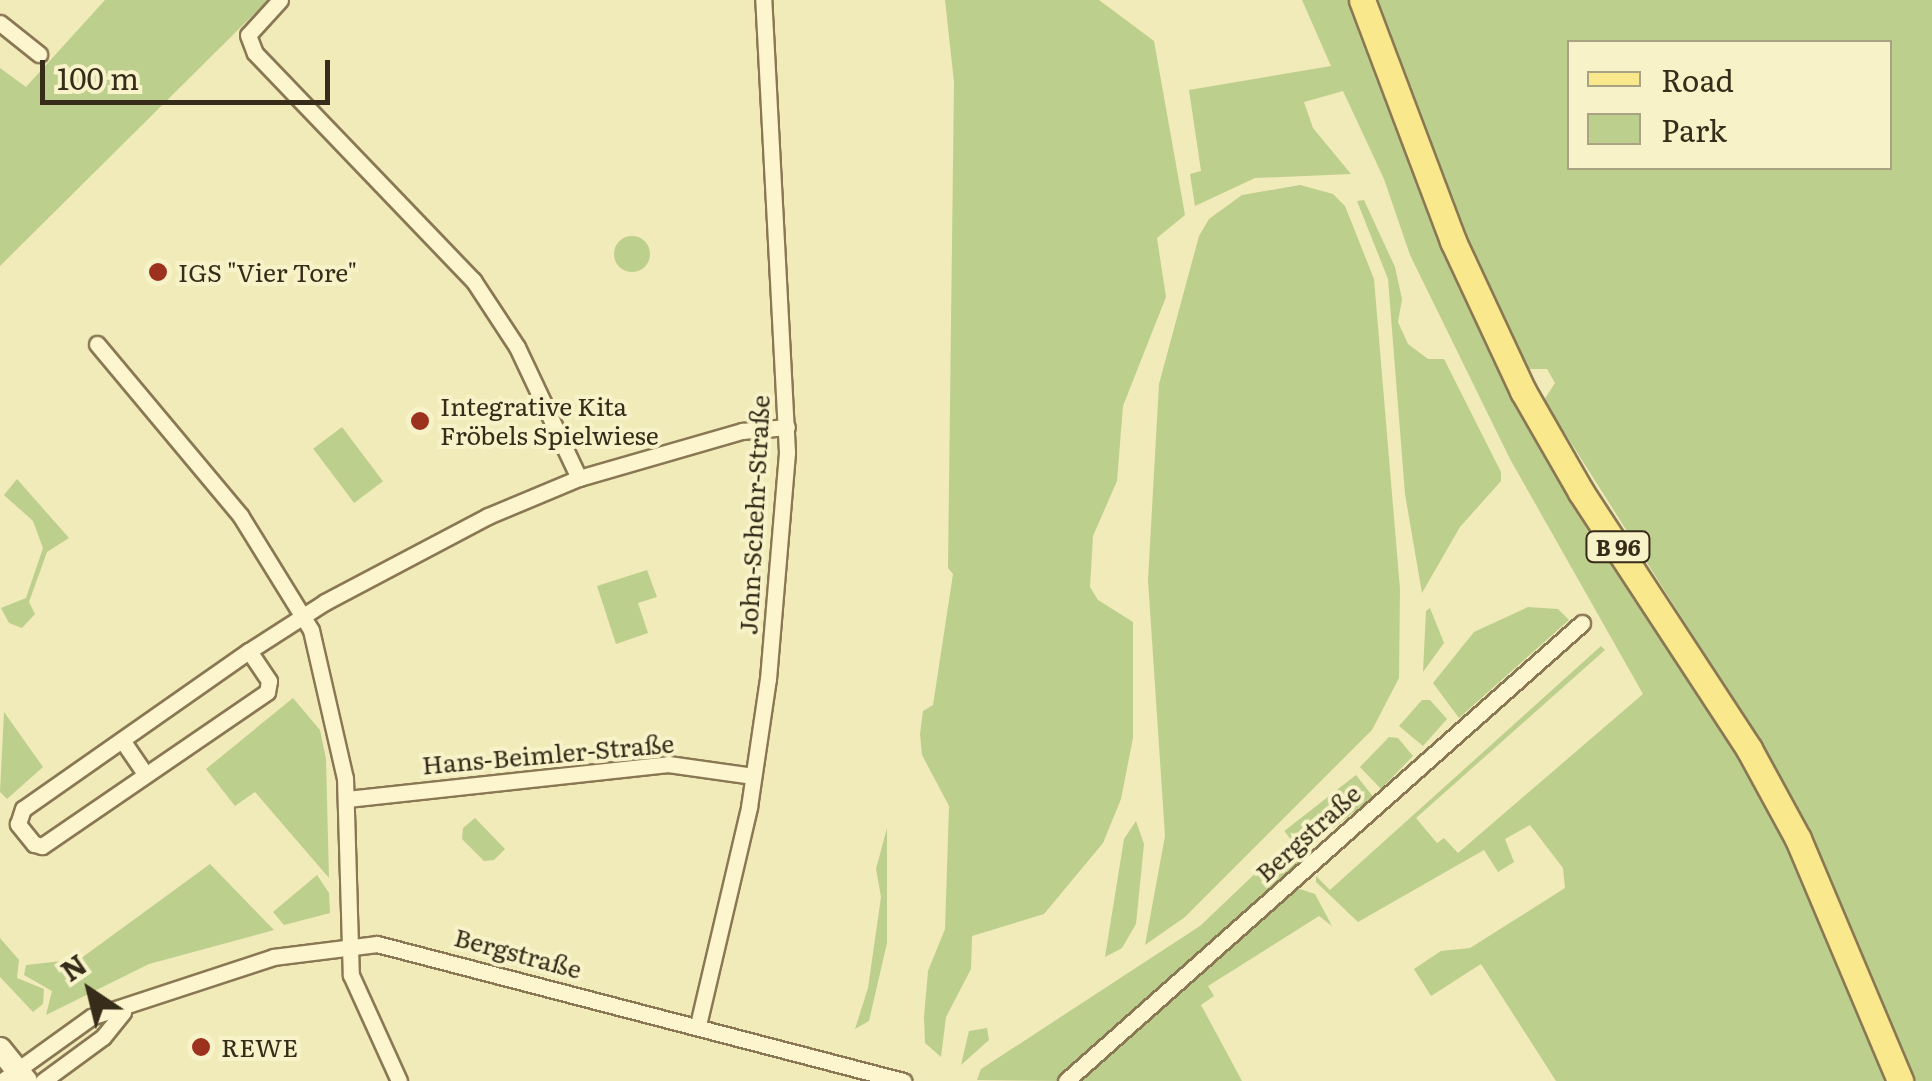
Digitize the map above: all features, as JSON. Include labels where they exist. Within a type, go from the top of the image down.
[{"type":"main road","name":"B 96","points":[[1362,0],[1453,242],[1515,374],[1581,492],[1750,749],[1798,839],[1900,1081]]},
{"type":"main road","points":[[0,1048],[15,1077]]},
{"type":"street","points":[[280,0],[253,26],[249,44],[474,280],[544,402],[578,478]]},
{"type":"street","name":"John-Schehr-Straße","points":[[698,1026],[753,776],[768,678],[787,427],[762,0]]},
{"type":"street","points":[[0,23],[40,54]]},
{"type":"street","points":[[97,344],[240,514],[304,615],[329,688],[347,799],[348,944],[356,992],[399,1081]]},
{"type":"street","points":[[249,651],[268,680],[267,692],[42,846],[18,824],[24,809],[249,651],[304,615],[488,516],[578,478],[742,431],[787,427]]},
{"type":"street","name":"Bergstraße","points":[[1066,1081],[1582,623]]},
{"type":"street","points":[[122,740],[146,774]]},
{"type":"street","name":"Hans-Beimler-Straße","points":[[347,799],[668,764],[753,776]]},
{"type":"street","name":"Bergstraße","points":[[15,1077],[91,1018],[123,1012],[233,968],[348,944],[401,947],[903,1081]]},
{"type":"street","name":"Bergstraße","points":[[43,1081],[103,1036],[123,1012]]},
{"type":"green space","points":[[105,0],[268,0],[0,266],[0,68],[26,87]]},
{"type":"green space","points":[[945,0],[1099,0],[1154,41],[1185,215],[1157,238],[1166,297],[1123,406],[1117,481],[1093,536],[1090,587],[1098,600],[1133,622],[1133,738],[1121,799],[1103,843],[1044,914],[972,936],[971,969],[946,1017],[941,1057],[925,1043],[924,1017],[928,971],[945,929],[949,806],[922,755],[920,734],[923,711],[933,705],[953,574],[948,568],[954,82]]},
{"type":"green space","points":[[1302,0],[1351,0],[1472,315],[1572,498],[1738,755],[1786,844],[1886,1081],[1556,1081],[1481,964],[1431,996],[1414,969],[1441,951],[1470,948],[1565,888],[1563,868],[1530,825],[1505,839],[1514,862],[1498,872],[1484,850],[1358,922],[1316,882],[1316,876],[1330,890],[1601,646],[1605,650],[1416,818],[1437,843],[1444,838],[1458,853],[1643,694],[1510,459],[1410,255],[1384,179],[1343,91],[1304,102],[1313,128],[1351,174],[1255,178],[1195,206],[1190,174],[1201,171],[1189,90],[1331,66]]},
{"type":"green space","points":[[1376,0],[1932,0],[1932,1081],[1916,1081],[1811,834],[1761,743],[1544,400],[1555,383],[1547,369],[1527,369],[1466,238]]},
{"type":"green space","points":[[1300,185],[1333,194],[1345,206],[1374,279],[1400,589],[1399,678],[1372,730],[1185,917],[1145,945],[1165,836],[1148,580],[1159,384],[1199,236],[1209,219],[1242,195]]},
{"type":"green space","points":[[1364,200],[1395,267],[1402,299],[1398,322],[1408,344],[1428,359],[1444,359],[1501,472],[1501,481],[1460,527],[1422,593],[1405,494],[1388,279],[1357,201]]},
{"type":"green space","points":[[632,236],[645,241],[650,254],[645,267],[632,272],[619,267],[614,254],[619,241]]},
{"type":"green space","points":[[342,427],[383,481],[354,503],[313,449]]},
{"type":"green space","points":[[17,479],[69,538],[47,552],[29,602],[35,614],[22,628],[9,623],[1,608],[26,598],[43,548],[33,521],[4,495]]},
{"type":"green space","points":[[647,570],[657,597],[638,603],[648,633],[616,644],[597,586]]},
{"type":"green space","points":[[1528,607],[1558,609],[1569,620],[1459,718],[1433,683],[1474,632]]},
{"type":"green space","points":[[1430,608],[1444,643],[1423,672],[1426,611]]},
{"type":"green space","points":[[293,698],[320,730],[326,759],[329,878],[255,792],[235,806],[206,769]]},
{"type":"green space","points":[[1422,700],[1430,700],[1447,719],[1423,746],[1399,726]]},
{"type":"green space","points":[[4,712],[43,767],[7,799],[0,792]]},
{"type":"green space","points":[[1389,737],[1398,738],[1413,756],[1381,789],[1360,767]]},
{"type":"green space","points":[[1356,775],[1373,797],[1302,853],[1284,831]]},
{"type":"green space","points":[[475,818],[505,849],[494,860],[484,861],[462,839],[463,828]]},
{"type":"green space","points":[[1136,821],[1144,844],[1136,924],[1122,948],[1105,957],[1124,839]]},
{"type":"green space","points":[[887,828],[887,943],[869,1021],[855,1029],[868,988],[881,897],[876,869]]},
{"type":"green space","points":[[1284,846],[1299,863],[1059,1081],[977,1080],[981,1069],[1200,926]]},
{"type":"green space","points":[[210,864],[274,930],[149,964],[46,1015],[52,991],[24,975],[26,965],[80,959]]},
{"type":"green space","points":[[317,875],[329,893],[330,913],[284,925],[273,912]]},
{"type":"green space","points":[[1294,887],[1315,894],[1332,926],[1319,916],[1208,986],[1214,996],[1201,1005],[1242,1081],[1073,1081]]},
{"type":"green space","points":[[0,938],[19,960],[17,978],[44,989],[43,1004],[33,1012],[0,977]]},
{"type":"green space","points":[[987,1028],[989,1040],[961,1065],[969,1031]]},
{"type":"place","name":"IGS \"Vier Tore\"","points":[[158,272]]},
{"type":"place","name":"Integrative Kita Fröbels Spielwiese","points":[[420,421]]},
{"type":"place","name":"REWE","points":[[201,1047]]}]
